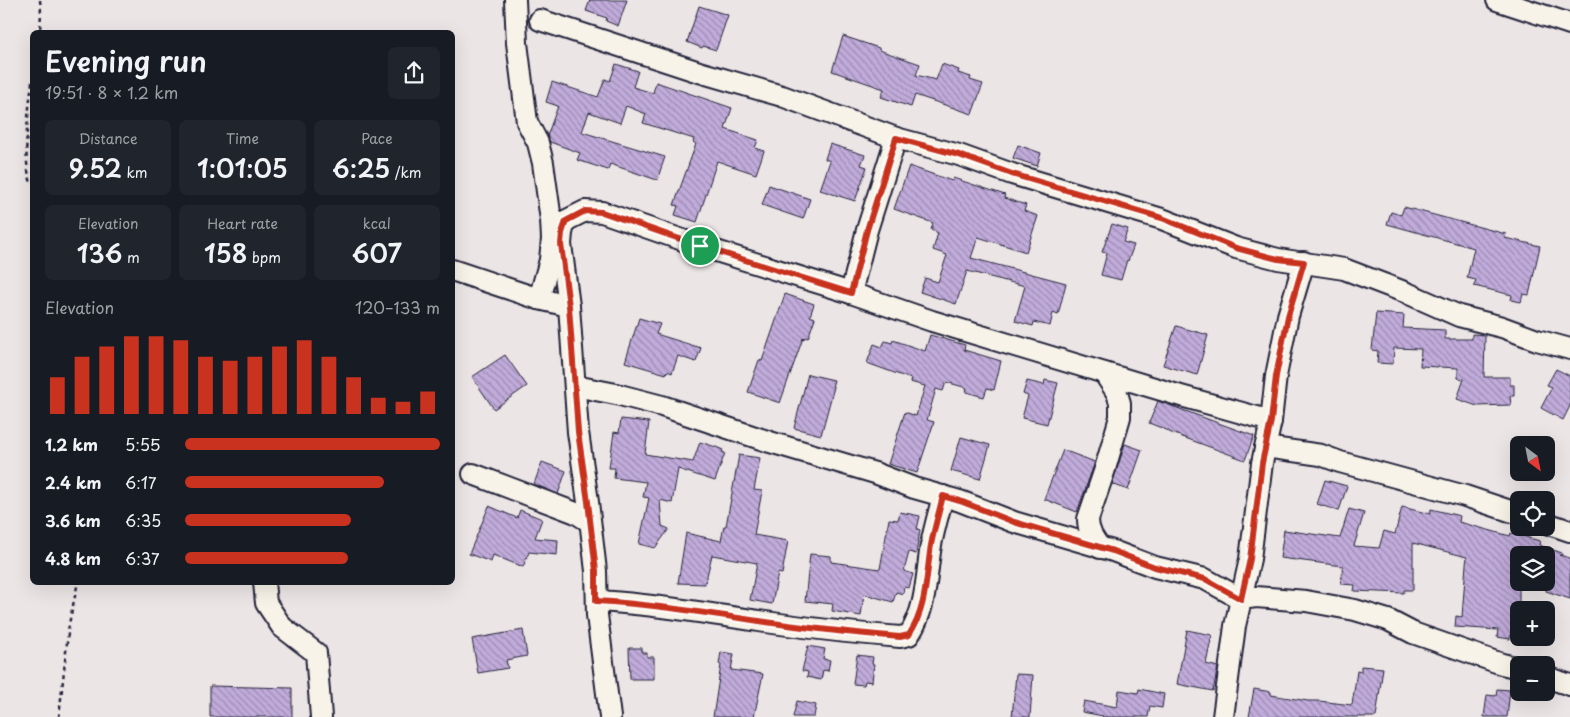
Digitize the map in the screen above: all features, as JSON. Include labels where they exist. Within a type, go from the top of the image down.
[{"type":"street","points":[[514,0],[517,43],[527,122],[538,143],[543,163],[551,220],[550,260],[539,299]]},
{"type":"street","points":[[1496,0],[1570,24]]},
{"type":"street","points":[[540,20],[699,72],[782,96],[896,138],[959,155],[1012,174],[1162,218],[1236,248],[1278,259],[1344,269],[1407,293],[1458,316],[1495,325],[1570,349]]},
{"type":"street","points":[[851,293],[867,230],[896,138]]},
{"type":"street","points":[[610,717],[597,615],[596,571],[578,432],[569,306],[561,244],[566,221],[585,211],[602,212],[700,246],[851,293],[932,321],[1271,421]]},
{"type":"street","points":[[1223,717],[1235,626],[1250,559],[1276,376],[1288,316],[1304,262]]},
{"type":"street","points":[[455,271],[539,299],[569,306]]},
{"type":"street","points":[[1100,548],[1091,535],[1088,519],[1120,417],[1120,404],[1117,394],[1104,373]]},
{"type":"street","points":[[575,386],[662,406],[770,442],[875,473],[914,488],[960,501],[1014,522],[1155,567],[1205,579],[1241,599],[1256,597],[1306,601],[1355,610],[1388,620],[1413,633],[1510,666]]},
{"type":"street","points":[[1265,447],[1321,454],[1340,462],[1465,496],[1510,511]]},
{"type":"street","points":[[473,474],[576,514],[590,522]]},
{"type":"street","points":[[596,601],[623,602],[690,610],[834,631],[900,637],[909,635],[925,596],[931,544],[943,496]]},
{"type":"street","points":[[1555,526],[1570,530]]},
{"type":"street","points":[[264,585],[266,603],[282,627],[316,654],[321,717]]},
{"type":"street","points":[[1555,680],[1570,685]]},
{"type":"path","points":[[40,0],[40,30]]},
{"type":"path","points":[[30,105],[27,139],[30,178]]},
{"type":"path","points":[[58,717],[69,624],[77,585]]},
{"type":"building","points":[[590,0],[627,0],[618,26],[606,21],[607,18],[586,11]]},
{"type":"building","points":[[699,6],[728,15],[716,50],[703,46],[702,48],[687,42]]},
{"type":"building","points":[[843,36],[920,64],[916,75],[936,80],[942,64],[959,70],[958,73],[971,77],[970,80],[983,84],[972,114],[915,95],[911,107],[881,97],[884,89],[832,71]]},
{"type":"building","points":[[616,64],[638,71],[633,87],[653,93],[656,82],[732,108],[725,129],[758,140],[755,148],[764,151],[756,174],[717,161],[697,222],[675,215],[678,206],[674,205],[696,144],[693,142],[694,139],[643,123],[646,114],[626,106],[620,123],[589,112],[582,132],[665,157],[657,180],[610,164],[608,170],[577,160],[580,153],[550,142],[547,136],[558,106],[546,102],[552,82],[598,97],[605,79],[610,81]]},
{"type":"building","points":[[830,144],[865,155],[861,165],[867,167],[855,201],[820,190],[830,161],[825,159]]},
{"type":"building","points":[[1018,145],[1041,153],[1037,166],[1013,158]]},
{"type":"building","points":[[909,166],[952,181],[953,178],[1005,195],[1004,198],[1026,205],[1024,211],[1038,216],[1026,252],[978,237],[971,258],[1066,283],[1058,315],[1053,313],[1050,326],[1034,322],[1033,326],[1015,321],[1025,286],[967,271],[956,304],[920,292],[925,278],[938,282],[947,255],[933,250],[938,233],[931,230],[933,223],[894,209]]},
{"type":"building","points":[[769,185],[810,199],[803,219],[762,205]]},
{"type":"building","points":[[1404,207],[1506,234],[1505,238],[1540,246],[1529,295],[1523,294],[1521,302],[1511,300],[1512,295],[1474,286],[1476,280],[1467,278],[1474,248],[1387,224],[1391,212],[1401,215]]},
{"type":"building","points":[[1112,224],[1128,229],[1123,242],[1134,245],[1121,280],[1101,275],[1107,253],[1102,252]]},
{"type":"building","points":[[785,294],[814,304],[810,316],[815,318],[808,338],[803,338],[780,403],[748,392],[759,360],[762,361]]},
{"type":"building","points":[[1376,313],[1404,315],[1403,328],[1445,330],[1445,339],[1472,339],[1472,334],[1485,335],[1484,377],[1510,377],[1510,385],[1514,385],[1514,396],[1510,396],[1511,405],[1477,406],[1457,399],[1464,379],[1458,378],[1458,368],[1420,366],[1421,349],[1394,348],[1393,364],[1377,363],[1378,351],[1372,350]]},
{"type":"building","points":[[639,318],[660,324],[656,334],[701,348],[696,362],[678,356],[672,373],[667,371],[666,374],[625,362]]},
{"type":"building","points":[[1176,326],[1208,335],[1197,375],[1163,365]]},
{"type":"building","points":[[930,335],[965,345],[964,350],[1001,361],[994,390],[987,388],[984,397],[966,392],[967,388],[946,382],[943,391],[936,389],[927,420],[934,422],[917,473],[888,464],[905,412],[916,416],[925,386],[910,382],[911,379],[867,363],[874,344],[882,347],[885,341],[892,343],[893,340],[925,351]]},
{"type":"building","points":[[505,355],[527,386],[494,409],[472,377]]},
{"type":"building","points":[[1556,369],[1570,376],[1570,406],[1563,420],[1541,408],[1552,387],[1547,385]]},
{"type":"building","points":[[808,374],[834,380],[832,387],[834,387],[821,435],[794,428]]},
{"type":"building","points":[[1045,380],[1058,383],[1047,424],[1022,418],[1028,396],[1023,394],[1027,381],[1044,385]]},
{"type":"building","points":[[1158,401],[1254,436],[1245,460],[1149,423]]},
{"type":"building","points":[[621,419],[649,422],[645,454],[693,462],[700,442],[723,450],[722,452],[725,453],[715,481],[678,469],[672,503],[660,500],[662,526],[669,529],[655,548],[639,544],[649,498],[643,497],[646,482],[614,478],[615,468],[609,468],[614,432],[619,433]]},
{"type":"building","points":[[961,437],[990,445],[980,479],[951,471]]},
{"type":"building","points":[[1125,444],[1142,450],[1128,490],[1112,484]]},
{"type":"building","points":[[1063,450],[1095,462],[1077,512],[1044,499]]},
{"type":"building","points":[[739,455],[760,458],[754,490],[762,491],[754,535],[788,541],[782,574],[778,573],[772,604],[750,600],[757,563],[712,555],[705,584],[678,583],[686,533],[721,541],[724,526],[726,526]]},
{"type":"building","points":[[542,462],[566,471],[558,494],[534,484]]},
{"type":"building","points":[[1325,480],[1347,486],[1339,511],[1317,504]]},
{"type":"building","points":[[489,506],[517,518],[520,510],[542,519],[535,538],[558,540],[557,555],[529,552],[523,567],[493,555],[491,562],[469,554]]},
{"type":"building","points":[[1402,507],[1430,514],[1431,509],[1460,516],[1459,522],[1510,536],[1522,536],[1540,541],[1539,545],[1542,546],[1510,546],[1510,591],[1519,591],[1519,601],[1510,601],[1510,639],[1497,637],[1498,630],[1455,627],[1456,616],[1462,617],[1467,557],[1413,543],[1413,590],[1404,590],[1404,593],[1354,591],[1355,585],[1341,584],[1343,566],[1280,558],[1284,530],[1340,538],[1349,509],[1364,513],[1354,546],[1379,548],[1384,531],[1395,534]]},
{"type":"building","points":[[900,512],[920,516],[917,529],[920,530],[916,554],[909,552],[904,571],[913,574],[909,588],[904,587],[903,594],[896,592],[893,602],[864,594],[861,616],[832,611],[833,604],[805,601],[810,554],[831,556],[831,562],[880,569],[889,519],[898,520]]},
{"type":"building","points":[[1555,551],[1562,553],[1562,555],[1559,555],[1570,558],[1570,599],[1546,591],[1555,591]]},
{"type":"building","points":[[523,630],[527,656],[506,660],[508,668],[478,673],[472,639]]},
{"type":"building","points":[[1187,630],[1212,635],[1206,664],[1218,667],[1213,691],[1177,684]]},
{"type":"building","points":[[808,646],[825,649],[823,659],[830,660],[828,671],[823,670],[821,680],[807,677],[808,672],[802,671]]},
{"type":"building","points":[[629,648],[642,648],[642,653],[647,653],[647,657],[654,657],[654,679],[630,679]]},
{"type":"building","points":[[721,652],[734,654],[731,670],[763,674],[754,717],[713,717],[721,665],[719,664]]},
{"type":"building","points":[[857,655],[873,657],[872,682],[865,681],[864,685],[853,684]]},
{"type":"building","points":[[1361,666],[1383,668],[1376,717],[1249,717],[1254,689],[1271,692],[1271,695],[1352,705],[1357,671],[1361,672]]},
{"type":"building","points":[[1016,674],[1033,675],[1030,717],[1012,717]]},
{"type":"building","points":[[210,686],[292,688],[292,717],[210,717]]},
{"type":"building","points":[[1139,689],[1164,694],[1162,708],[1150,706],[1148,717],[1102,717],[1082,712],[1084,701],[1117,707],[1119,690],[1138,693]]},
{"type":"building","points":[[1497,689],[1510,690],[1507,717],[1484,717],[1487,695],[1496,696]]},
{"type":"building","points":[[797,701],[816,705],[814,717],[793,717]]},
{"type":"route","points":[[896,138],[959,155],[1012,174],[1162,218],[1236,248],[1278,259],[1304,262],[1288,316],[1276,376],[1271,421],[1262,463],[1250,559],[1241,599],[1205,579],[1155,567],[1113,551],[1014,522],[943,496],[931,544],[925,596],[909,635],[900,637],[834,631],[690,610],[623,602],[596,601],[596,571],[578,432],[569,306],[561,244],[562,233],[566,221],[573,217],[585,211],[602,212],[700,246],[851,293],[867,230],[896,138]]}]
